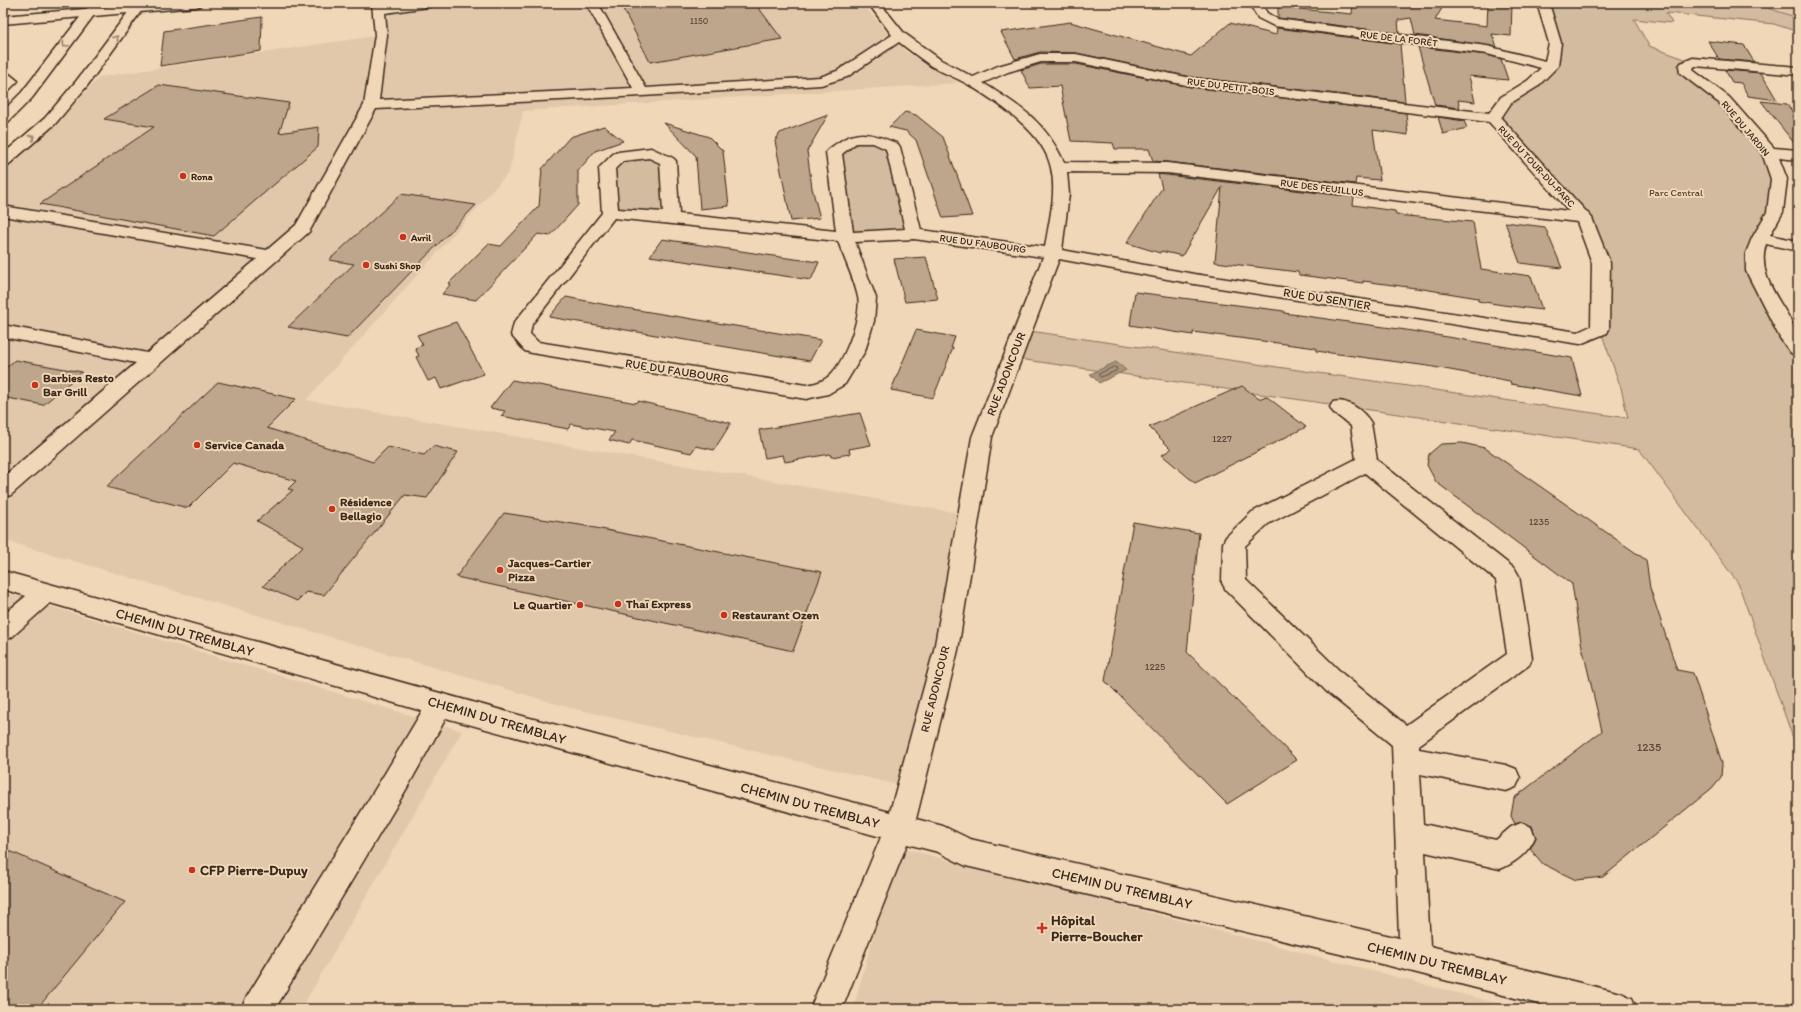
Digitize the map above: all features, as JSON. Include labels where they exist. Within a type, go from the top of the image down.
[{"type":"street","points":[[3,20],[94,8],[196,3]]},
{"type":"street","points":[[3,489],[303,228],[371,105],[381,35],[378,7],[428,3]]},
{"type":"street","points":[[592,3],[642,92]]},
{"type":"street","name":"RUE ADONCOUR","points":[[826,1009],[899,829],[946,650],[982,437],[1053,253],[1061,194],[1059,167],[1048,144],[1032,124],[1011,107],[973,82],[936,63],[899,36],[874,3]]},
{"type":"street","name":"RUE DE LA FORÊT","points":[[1255,3],[1262,15],[1274,22],[1487,50],[1551,66]]},
{"type":"street","points":[[1543,3],[1555,43],[1551,66]]},
{"type":"street","points":[[3,162],[50,121],[82,83],[140,6]]},
{"type":"street","points":[[3,119],[28,95],[94,8]]},
{"type":"street","points":[[371,105],[821,82],[842,74],[899,36]]},
{"type":"street","name":"RUE DU PETIT-BOIS","points":[[973,82],[1003,69],[1040,58],[1076,58],[1191,82],[1493,118]]},
{"type":"street","name":"RUE DU JARDIN","points":[[1798,71],[1693,62],[1686,66],[1687,72],[1724,100],[1769,152],[1779,179],[1778,192],[1775,212],[1760,238],[1755,253],[1755,271],[1788,338],[1798,349]]},
{"type":"street","name":"RUE DU TOUR-DU-PARC","points":[[1551,66],[1532,84],[1506,100],[1493,118],[1584,218],[1601,264],[1600,329]]},
{"type":"street","points":[[3,76],[10,81],[3,88]]},
{"type":"street","name":"RUE DU FAUBOURG","points":[[914,234],[893,148],[875,139],[853,140],[834,152],[845,238],[866,298],[864,321],[856,351],[838,379],[822,389],[806,392],[532,347],[520,335],[522,323],[610,213],[672,218],[845,238],[914,234],[1053,253]]},
{"type":"street","points":[[1769,152],[1798,155]]},
{"type":"street","points":[[610,213],[607,168],[618,157],[651,153],[668,162],[672,218]]},
{"type":"street","name":"RUE DES FEUILLUS","points":[[1059,167],[1167,168],[1584,218]]},
{"type":"street","points":[[3,211],[271,256]]},
{"type":"street","points":[[1760,238],[1798,246]]},
{"type":"street","name":"RUE DU SENTIER","points":[[1053,253],[1194,279],[1580,338],[1600,329]]},
{"type":"street","points":[[3,331],[151,360]]},
{"type":"street","points":[[1340,407],[1361,423],[1367,463],[1507,576],[1520,658],[1405,750]]},
{"type":"street","points":[[3,468],[17,459],[55,444]]},
{"type":"street","points":[[1367,463],[1260,518],[1234,543],[1234,583],[1405,750],[1506,778]]},
{"type":"street","name":"CHEMIN DU TREMBLAY","points":[[3,580],[540,733],[943,840],[966,852],[1415,956],[1602,1007]]},
{"type":"street","points":[[3,630],[46,592]]},
{"type":"street","points":[[257,1009],[397,779],[440,704]]},
{"type":"street","points":[[1405,750],[1415,956]]},
{"type":"street","points":[[1409,835],[1500,855],[1521,837]]},
{"type":"shaded area","points":[[377,3],[862,3],[905,51],[958,83],[523,111],[509,172],[306,400],[969,515],[907,787],[567,707],[3,540],[3,167],[61,119],[99,77],[381,35]]},
{"type":"shaded area","points":[[1753,3],[1798,3],[1798,18]]},
{"type":"shaded area","name":"CFP Pierre-Dupuy","points":[[3,592],[462,731],[301,1009],[3,1009]]},
{"type":"shaded area","name":"Hôpital Pierre-Boucher","points":[[898,847],[1519,1009],[853,1009]]},
{"type":"green space","name":"Parc Central","points":[[1543,3],[1753,3],[1798,18],[1798,32],[1774,24],[1666,13],[1672,23],[1634,19],[1649,46],[1693,62],[1686,66],[1700,83],[1769,152],[1779,179],[1755,253],[1798,349],[1798,752],[1738,583],[1639,449],[1012,358],[1023,330],[1628,418],[1621,388],[1600,329],[1601,263],[1584,218],[1493,118],[1551,66],[1555,43]]},
{"type":"green space","points":[[873,141],[888,149],[907,231],[850,235],[839,152],[856,142]]},
{"type":"green space","points":[[649,155],[663,163],[666,214],[615,211],[612,168],[621,159]]},
{"type":"water","points":[[1116,362],[1126,370],[1099,383],[1090,374]]},
{"type":"building","points":[[620,3],[755,3],[782,39],[650,62]]},
{"type":"building","points":[[1278,3],[1299,3],[1299,9],[1352,14],[1353,3],[1445,3],[1435,20],[1487,26],[1488,3],[1512,3],[1511,36],[1492,34],[1497,47],[1415,35],[1411,18],[1398,20],[1399,33],[1278,18]]},
{"type":"building","points":[[262,17],[261,51],[160,66],[164,31]]},
{"type":"building","points":[[1070,22],[1191,56],[1230,23],[1276,35],[1277,28],[1400,44],[1405,102],[1191,77],[1076,53],[1040,52],[1015,59],[1001,32]]},
{"type":"building","points":[[1708,41],[1744,45],[1754,62],[1719,59]]},
{"type":"building","points":[[1418,47],[1487,55],[1501,59],[1508,80],[1469,76],[1475,102],[1458,100],[1460,108],[1435,105]]},
{"type":"building","points":[[1041,64],[1076,64],[1191,87],[1406,113],[1408,135],[1373,130],[1380,180],[1356,178],[1355,184],[1153,161],[1149,149],[1115,149],[1113,143],[1071,141],[1060,86],[1030,88],[1021,70]]},
{"type":"building","points":[[1725,70],[1761,73],[1777,100],[1748,96],[1741,83],[1732,82]]},
{"type":"building","name":"Rona","points":[[159,85],[289,103],[279,133],[319,127],[318,147],[214,236],[40,204],[154,127],[104,119]]},
{"type":"building","points":[[1761,101],[1787,104],[1798,120],[1798,148]]},
{"type":"building","points":[[905,112],[916,115],[943,137],[972,216],[943,218],[916,140],[906,131],[889,127]]},
{"type":"building","points":[[828,115],[807,151],[812,188],[820,218],[791,221],[775,141],[780,133]]},
{"type":"building","points":[[1438,117],[1464,121],[1467,128],[1443,134]]},
{"type":"building","points":[[664,123],[709,137],[723,151],[729,206],[700,209],[696,156]]},
{"type":"building","points":[[604,126],[623,141],[595,151],[578,171],[578,205],[550,236],[538,234],[476,300],[442,294],[451,284],[448,284],[488,244],[501,246],[539,206],[542,169],[570,137]]},
{"type":"building","points":[[1158,174],[1354,197],[1353,205],[1395,211],[1396,215],[1473,222],[1481,269],[1531,276],[1542,310],[1478,301],[1478,298],[1423,289],[1363,281],[1363,283],[1299,275],[1298,272],[1215,262],[1222,187],[1182,256],[1161,251],[1160,253],[1127,243],[1162,188]]},
{"type":"building","points":[[401,194],[476,205],[347,338],[288,327],[354,264],[329,260]]},
{"type":"building","points":[[1505,222],[1545,227],[1562,268],[1520,263]]},
{"type":"building","points":[[662,239],[819,262],[811,280],[650,256]]},
{"type":"building","points":[[926,257],[938,299],[905,302],[894,259]]},
{"type":"building","points":[[1135,292],[1284,311],[1284,313],[1406,330],[1572,358],[1582,396],[1511,384],[1510,381],[1428,366],[1316,351],[1316,348],[1193,332],[1193,335],[1130,325]]},
{"type":"building","points":[[566,297],[821,340],[810,361],[549,317]]},
{"type":"building","points":[[456,322],[484,374],[441,389],[436,378],[428,381],[416,357],[419,356],[415,348],[423,345],[417,335]]},
{"type":"building","points":[[916,330],[955,337],[951,348],[953,348],[933,398],[891,390]]},
{"type":"building","name":"Barbies Resto Bar Grill","points":[[15,360],[82,372],[43,405],[3,397],[3,370]]},
{"type":"building","points":[[512,380],[636,403],[638,401],[731,423],[714,450],[696,446],[691,453],[632,440],[629,445],[609,440],[615,432],[571,424],[568,429],[501,416],[505,411],[490,408]]},
{"type":"building","points":[[218,382],[296,399],[267,428],[373,462],[388,447],[424,455],[433,446],[458,452],[427,498],[405,495],[324,595],[306,592],[297,601],[263,586],[303,546],[257,521],[293,490],[288,489],[296,481],[233,463],[188,508],[106,487]]},
{"type":"building","points":[[1242,386],[1259,399],[1266,396],[1306,427],[1195,483],[1162,455],[1171,449],[1149,427]]},
{"type":"building","points":[[860,413],[871,445],[849,449],[850,454],[831,457],[830,454],[785,462],[783,455],[765,458],[759,430]]},
{"type":"building","points":[[1462,443],[1485,448],[1646,560],[1650,588],[1677,670],[1693,673],[1722,763],[1721,777],[1712,788],[1603,877],[1576,880],[1543,864],[1530,849],[1536,838],[1532,826],[1522,822],[1515,824],[1511,816],[1514,798],[1602,731],[1581,642],[1572,584],[1436,482],[1427,465],[1429,454],[1441,444]]},
{"type":"building","points":[[504,513],[580,525],[822,572],[793,651],[456,577]]},
{"type":"building","points":[[1133,522],[1199,533],[1187,652],[1297,760],[1227,804],[1105,681]]},
{"type":"building","points":[[3,848],[125,902],[37,1009],[3,1009]]},
{"type":"place","name":"Rona","points":[[183,176]]},
{"type":"place","name":"Avril","points":[[403,237]]},
{"type":"place","name":"Sushi Shop","points":[[366,265]]},
{"type":"place","name":"Barbies Resto Bar Grill","points":[[35,385]]},
{"type":"place","name":"Service Canada","points":[[197,445]]},
{"type":"place","name":"Résidence Bellagio","points":[[332,509]]},
{"type":"place","name":"Jacques-Cartier Pizza","points":[[500,570]]},
{"type":"place","name":"Thaï Express","points":[[618,604]]},
{"type":"place","name":"Le Quartier","points":[[580,605]]},
{"type":"place","name":"Restaurant Ozen","points":[[724,615]]},
{"type":"place","name":"CFP Pierre-Dupuy","points":[[192,870]]},
{"type":"place","name":"Hôpital Pierre-Boucher","points":[[1042,928]]}]
